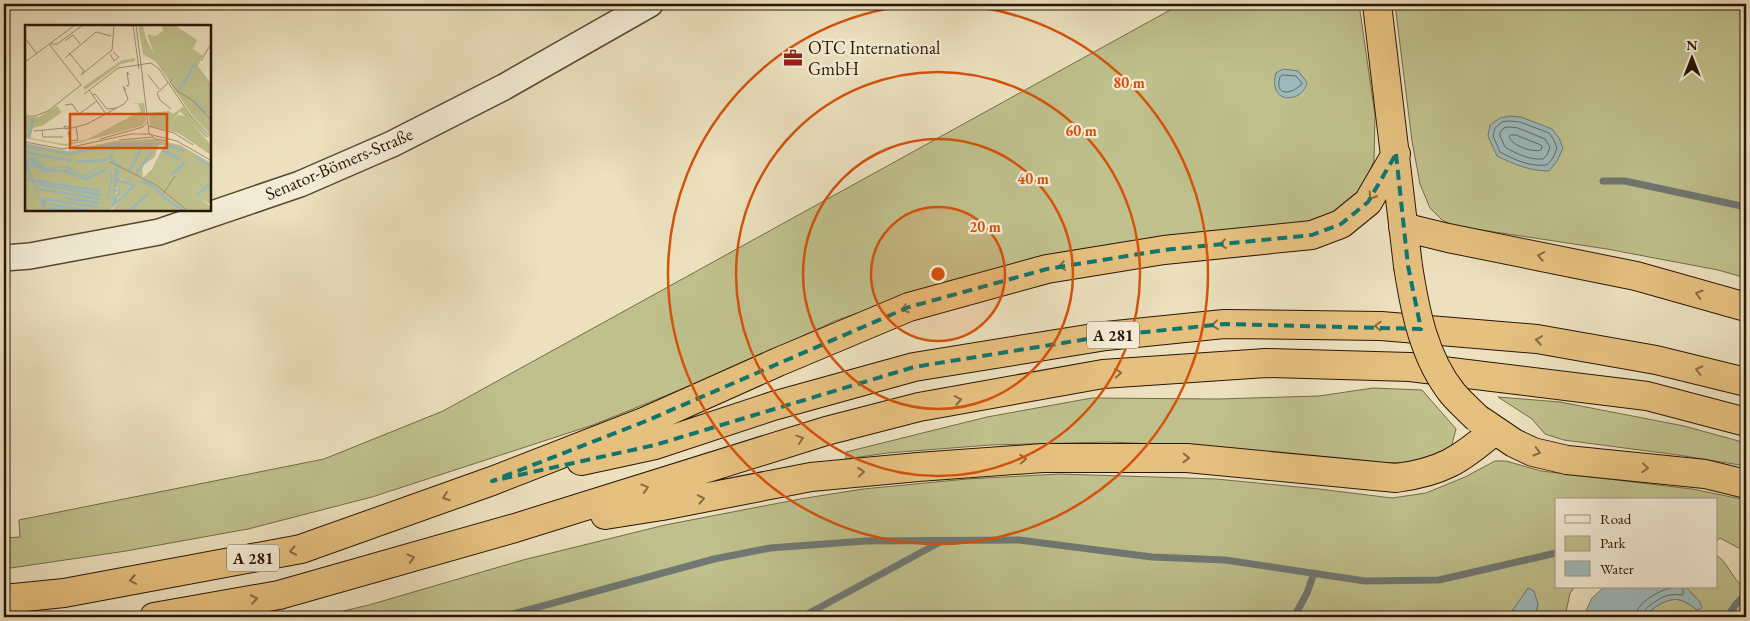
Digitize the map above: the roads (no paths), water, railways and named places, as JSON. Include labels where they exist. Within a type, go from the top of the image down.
[{"type":"highway","points":[[1377,4],[1396,154],[1403,227],[1415,310],[1434,364],[1453,394],[1486,425],[1514,443],[1533,452],[1567,460],[1705,474],[1746,484]]},
{"type":"highway","points":[[492,480],[646,421],[778,362],[909,307],[1047,269],[1164,250],[1312,235],[1341,224],[1368,202],[1396,154]]},
{"type":"highway","points":[[1403,227],[1448,238],[1636,276],[1746,307]]},
{"type":"highway","name":"A 281","points":[[4,599],[64,593],[301,549],[492,480],[655,444],[773,406],[914,367],[1106,336],[1224,324],[1381,326],[1537,339],[1656,360],[1746,382]]},
{"type":"highway","name":"A 281","points":[[154,617],[279,595],[515,528],[826,431],[920,407],[1103,374],[1266,364],[1410,367],[1647,396],[1746,422]]},
{"type":"highway","points":[[515,528],[662,506],[810,477],[1043,458],[1187,458],[1396,478],[1420,475],[1444,467],[1477,446],[1486,425]]},
{"type":"street","name":"Senator-Bömers-Straße","points":[[4,258],[30,256],[159,232],[300,184],[392,144],[504,87],[650,4]]},
{"type":"water","points":[[1283,69],[1298,71],[1307,82],[1300,94],[1287,98],[1281,96],[1277,91],[1275,84],[1276,73]]},
{"type":"water","points":[[1509,116],[1521,117],[1552,129],[1559,138],[1563,148],[1557,161],[1549,171],[1528,168],[1497,156],[1488,136],[1490,125],[1500,118]]},
{"type":"water","points":[[1528,588],[1534,591],[1538,604],[1535,617],[1508,617]]},
{"type":"water","points":[[1603,588],[1687,588],[1700,602],[1702,608],[1697,610],[1683,601],[1672,600],[1657,606],[1644,617],[1583,617],[1592,598]]},
{"type":"waterway","points":[[1603,181],[1625,181],[1746,207]]},
{"type":"waterway","points":[[502,617],[714,559],[770,548],[865,541],[1019,540],[1152,557],[1225,560],[1365,581],[1439,580],[1555,553]]},
{"type":"waterway","points":[[802,617],[942,541]]},
{"type":"waterway","points":[[1294,617],[1307,593],[1314,573]]},
{"type":"waterway","points":[[1727,617],[1746,594]]},
{"type":"place","name":"OTC International GmbH","points":[[793,58]]}]
